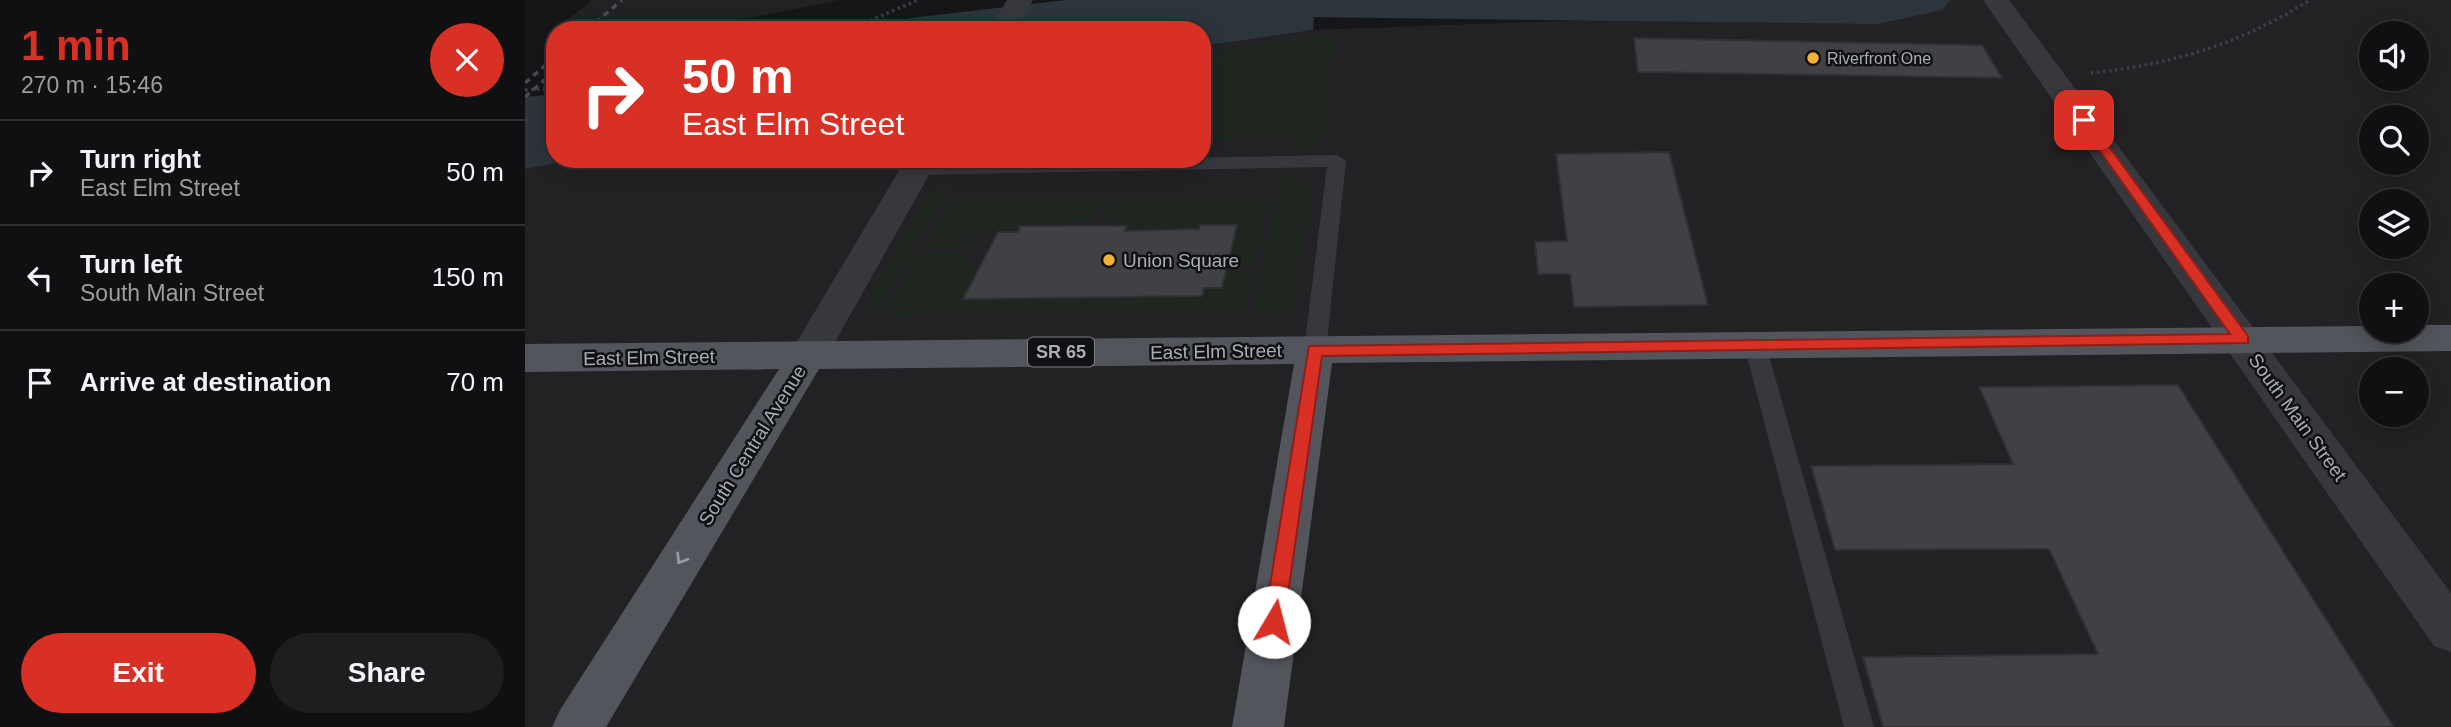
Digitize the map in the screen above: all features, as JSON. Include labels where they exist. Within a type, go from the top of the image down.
[{"type":"main road","name":"East Elm Street","points":[[525,358],[2451,338]]},
{"type":"main road","points":[[1258,727],[1315,350]]},
{"type":"main road","name":"South Central Avenue","points":[[578,727],[808,355]]},
{"type":"street","name":"South Main Street","points":[[1996,0],[2448,623]]},
{"type":"street","points":[[1007,21],[1019,2]]},
{"type":"street","name":"South Central Avenue","points":[[808,355],[917,168]]},
{"type":"lane","points":[[1211,162],[1338,161],[1315,350]]},
{"type":"lane","points":[[1755,345],[1859,727]]},
{"type":"path","points":[[872,21],[918,0]]},
{"type":"path","points":[[2052,77],[2113,71],[2228,42],[2268,26],[2310,0]]},
{"type":"path","points":[[525,90],[546,89]]},
{"type":"shaded area","points":[[592,0],[839,0],[749,18],[566,21]]},
{"type":"shaded area","points":[[1066,0],[1315,0],[1313,30],[1211,45],[1211,21],[898,21]]},
{"type":"shaded area","points":[[1925,0],[2451,0],[2451,727],[525,727],[525,169],[546,165],[546,168],[1211,168],[1211,45],[1313,30],[1878,9]]},
{"type":"shaded area","points":[[1335,36],[1326,134],[1314,148],[1294,152],[1294,138],[1211,139],[1211,53],[1276,39]]},
{"type":"shaded area","points":[[546,95],[546,165],[525,169],[525,97]]},
{"type":"shaded area","points":[[1282,176],[1304,181],[1313,192],[1291,312],[1253,313]]},
{"type":"shaded area","points":[[952,181],[881,307],[870,312],[872,293],[928,195]]},
{"type":"shaded area","points":[[1268,198],[1255,268],[1227,269],[1224,265],[1227,252],[1231,252],[1236,225],[1125,231],[1127,225],[1112,225],[1115,217],[1106,217],[1111,201]]},
{"type":"shaded area","points":[[1101,200],[1094,219],[1072,219],[1069,226],[1020,226],[1018,232],[972,232],[965,247],[925,247],[950,202]]},
{"type":"shaded area","points":[[920,253],[958,253],[970,257],[966,267],[979,267],[964,299],[1045,294],[1044,299],[1125,298],[1127,292],[1201,296],[1204,288],[1222,288],[1226,274],[1253,272],[1245,311],[889,315],[889,307]]},
{"type":"building","name":"Riverfront One","points":[[1634,38],[1982,45],[2002,78],[1638,72]]},
{"type":"building","points":[[1669,152],[1708,305],[1574,307],[1570,274],[1538,274],[1535,242],[1567,241],[1556,154]]},
{"type":"building","name":"Union Square","points":[[1200,225],[1237,225],[1222,288],[1204,288],[1202,296],[963,299],[998,232],[1018,232],[1020,226],[1127,226],[1125,231],[1199,229]]},
{"type":"building","points":[[2178,385],[2394,727],[1883,727],[1863,657],[2098,654],[2049,549],[1835,550],[1811,466],[2013,464],[1979,387]]},
{"type":"waterway","points":[[1193,21],[1302,2],[1878,9],[1925,0]]},
{"type":"railway","points":[[598,21],[622,0]]},
{"type":"railway","points":[[525,83],[546,65]]},
{"type":"railway","points":[[525,97],[546,79]]},
{"type":"place","name":"Riverfront One","points":[[1813,58]]},
{"type":"place","name":"Union Square","points":[[1109,260]]},
{"type":"route","points":[[1274,622],[1315,350],[2242,340],[2084,120]]}]
